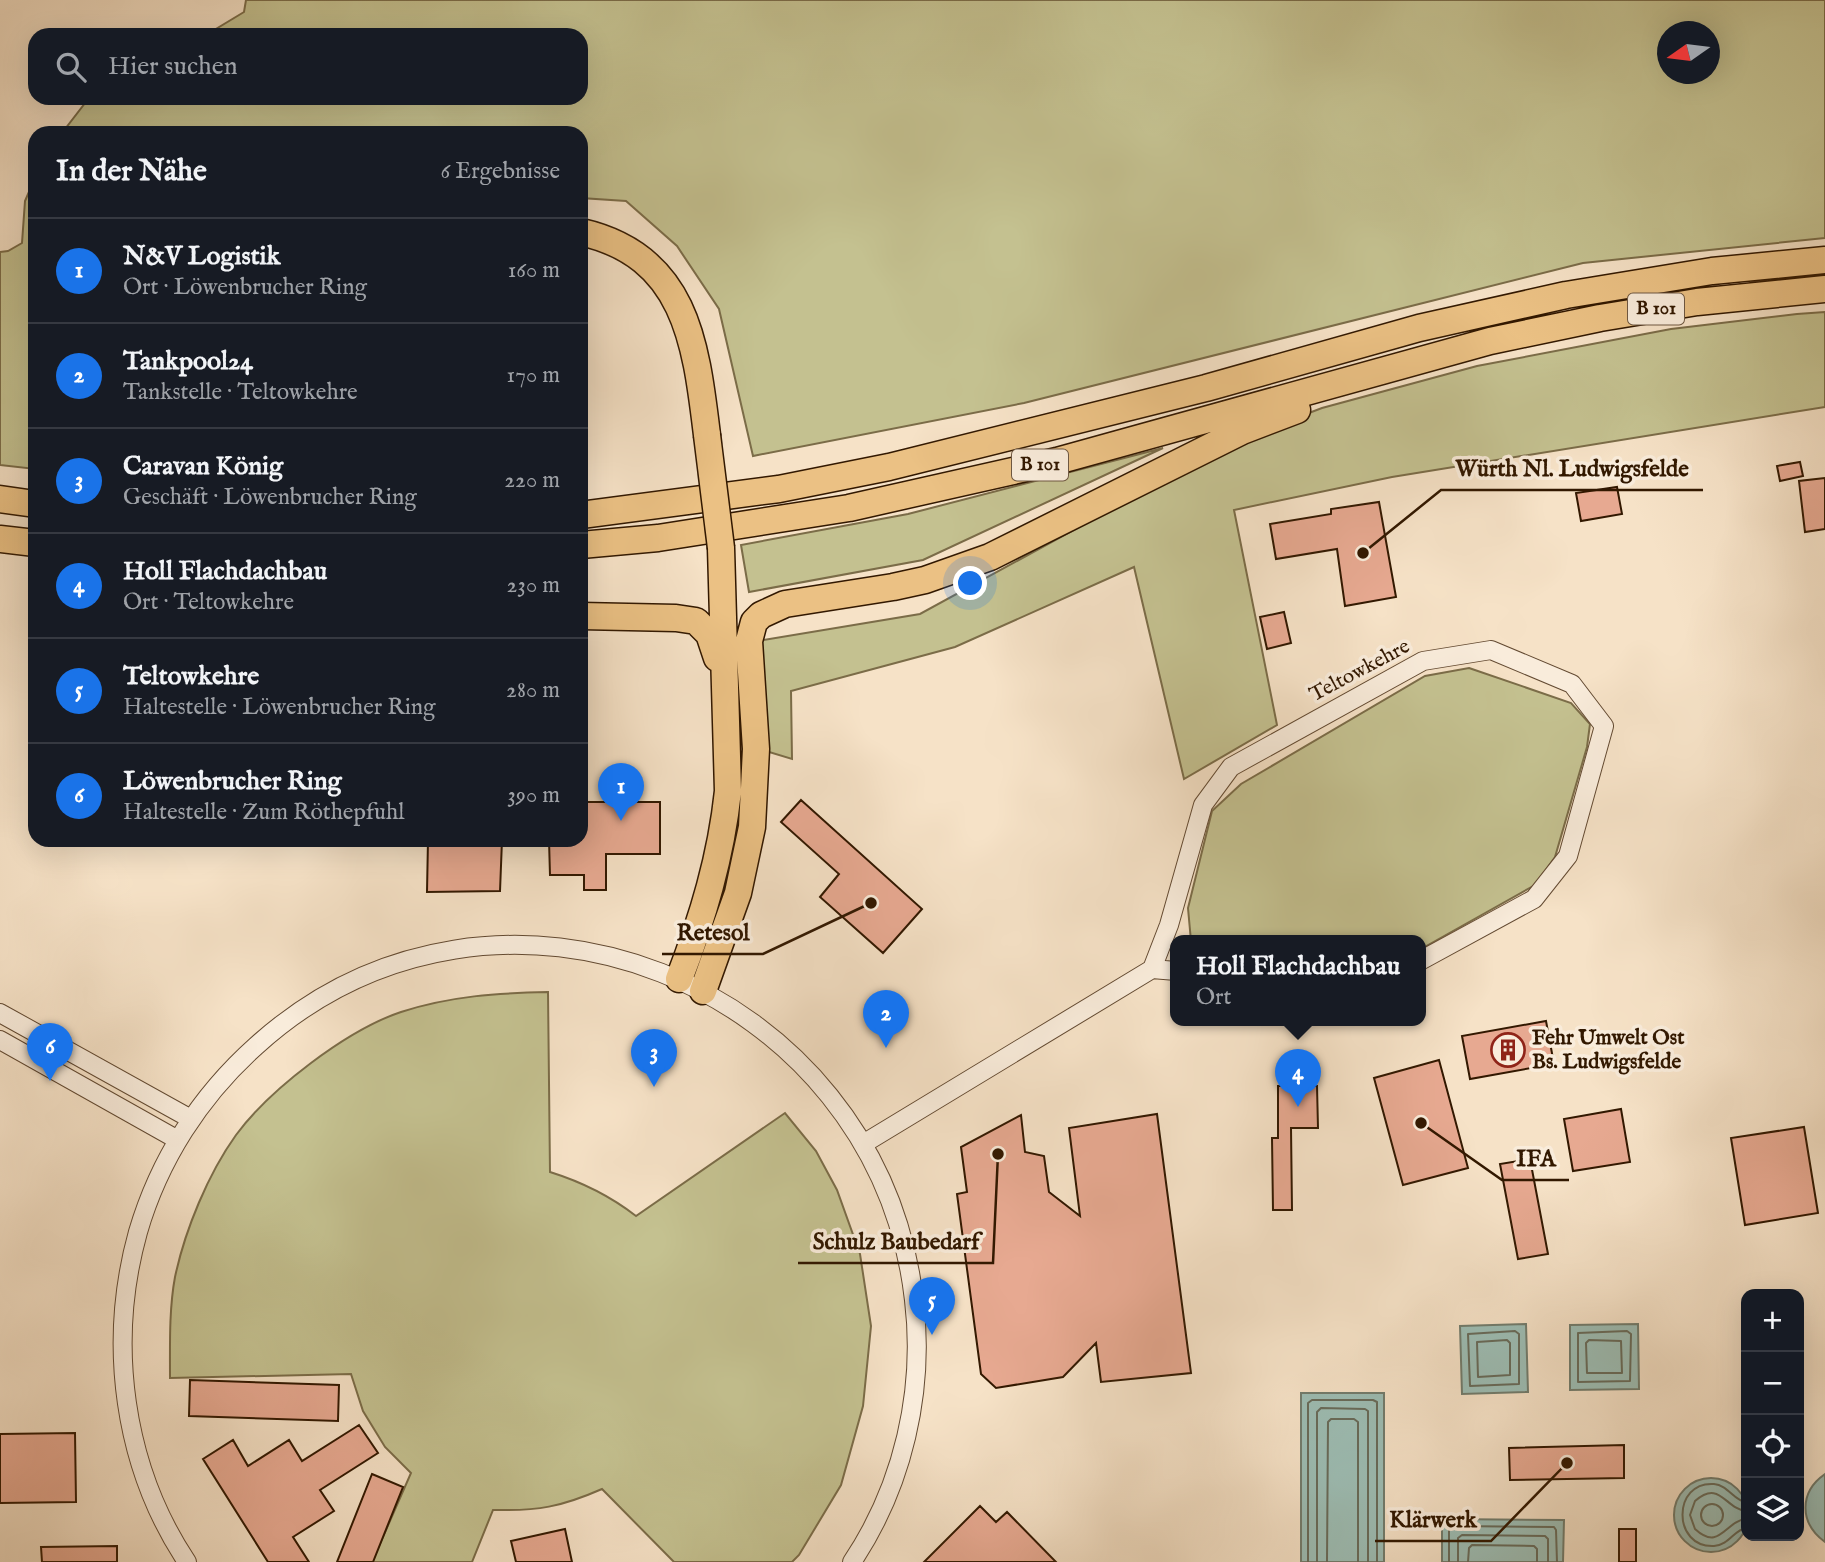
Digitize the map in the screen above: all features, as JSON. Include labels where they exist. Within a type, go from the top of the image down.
[{"type":"highway","points":[[588,234],[607,240],[642,260],[656,274],[670,291],[689,327],[695,346],[738,687],[756,750],[752,827],[738,893],[703,991]]},
{"type":"highway","name":"B 101","points":[[588,513],[779,489],[889,467],[1206,388],[1384,337],[1566,295],[1700,273],[1825,260]]},
{"type":"highway","name":"B 101","points":[[588,544],[658,538],[849,508],[1057,461],[1490,341],[1600,318],[1697,302],[1825,289]]},
{"type":"highway","points":[[679,979],[710,891],[724,829],[738,687],[754,622],[771,609],[794,602],[893,587],[958,570],[1024,542],[1242,432],[1490,341]]},
{"type":"highway","points":[[0,499],[28,502]]},
{"type":"highway","points":[[0,539],[28,542]]},
{"type":"highway","points":[[588,616],[696,621],[709,634],[738,687]]},
{"type":"street","name":"Teltowkehre","points":[[1152,969],[1169,925],[1203,805],[1231,767],[1423,661],[1491,650],[1572,684],[1604,726],[1568,856],[1534,899],[1426,958]]},
{"type":"street","points":[[187,1562],[164,1522],[140,1462],[129,1419],[122,1362],[126,1288],[132,1253],[154,1187],[178,1140],[213,1089],[241,1059],[282,1024],[327,995],[414,959],[472,948],[516,945],[556,947],[614,957],[679,979],[703,991],[754,1022],[799,1060],[839,1107],[863,1144],[889,1196],[905,1248],[916,1313],[917,1364],[911,1416],[900,1461],[883,1505],[852,1562]]},
{"type":"street","points":[[863,1144],[1152,969],[1170,971]]},
{"type":"street","points":[[0,1013],[191,1119]]},
{"type":"street","points":[[0,1040],[178,1140]]},
{"type":"shaded area","points":[[246,0],[1825,0],[1825,238],[1583,263],[1024,403],[753,456],[719,309],[677,246],[626,201],[588,198],[588,126],[67,126],[84,105],[588,105],[588,28],[218,28],[244,12]]},
{"type":"shaded area","points":[[28,194],[28,468],[0,465],[0,252],[8,251],[22,243],[25,201]]},
{"type":"shaded area","points":[[1825,312],[1825,407],[1392,477],[1234,510],[1277,725],[1184,779],[1134,567],[955,647],[791,691],[792,759],[769,752],[757,641],[920,614],[1187,468],[1254,434],[1322,408],[1477,366],[1671,329]]},
{"type":"shaded area","points":[[1163,448],[923,560],[749,592],[741,545],[908,514]]},
{"type":"shaded area","points":[[1469,668],[1571,703],[1590,724],[1587,747],[1555,857],[1535,885],[1426,946],[1426,935],[1190,935],[1188,908],[1212,811],[1241,784],[1425,676]]},
{"type":"shaded area","points":[[548,992],[550,1172],[595,1190],[636,1216],[785,1113],[816,1151],[837,1190],[860,1254],[871,1326],[863,1406],[841,1485],[799,1555],[792,1562],[674,1562],[602,1489],[549,1507],[493,1510],[472,1562],[372,1562],[411,1473],[385,1447],[363,1411],[351,1374],[170,1378],[170,1327],[179,1259],[207,1185],[226,1150],[251,1117],[311,1063],[357,1032],[401,1012],[474,996]]},
{"type":"water","points":[[1526,1324],[1528,1392],[1462,1394],[1460,1326]]},
{"type":"water","points":[[1638,1324],[1639,1389],[1570,1390],[1570,1325]]},
{"type":"water","points":[[1301,1393],[1384,1393],[1384,1562],[1301,1562]]},
{"type":"water","points":[[1825,1474],[1825,1542],[1810,1526],[1806,1508],[1810,1490]]},
{"type":"water","points":[[1704,1478],[1718,1478],[1741,1493],[1741,1537],[1732,1546],[1718,1552],[1704,1552],[1690,1546],[1680,1536],[1674,1522],[1674,1508],[1680,1494],[1690,1484]]},
{"type":"water","points":[[1442,1519],[1564,1520],[1563,1562],[1442,1562]]},
{"type":"building","points":[[1800,462],[1803,476],[1780,481],[1777,466]]},
{"type":"building","points":[[1825,478],[1825,529],[1805,532],[1799,481]]},
{"type":"building","points":[[1617,487],[1622,514],[1581,521],[1576,493]]},
{"type":"building","points":[[1379,502],[1396,597],[1345,606],[1337,549],[1276,559],[1270,524],[1331,514],[1331,509]]},
{"type":"building","points":[[1284,612],[1291,643],[1267,649],[1260,617]]},
{"type":"building","points":[[801,800],[922,909],[883,953],[820,897],[839,874],[781,822]]},
{"type":"building","points":[[588,802],[660,802],[660,854],[606,854],[606,890],[584,890],[584,875],[550,875],[549,847],[588,847]]},
{"type":"building","points":[[428,847],[502,847],[500,891],[427,892]]},
{"type":"building","name":"Fehr Umwelt Ost Bs. Ludwigsfelde","points":[[1546,1021],[1554,1064],[1470,1079],[1462,1036]]},
{"type":"building","points":[[1439,1060],[1468,1168],[1403,1185],[1374,1078]]},
{"type":"building","points":[[1278,1086],[1317,1086],[1318,1128],[1291,1128],[1292,1210],[1273,1210],[1272,1138],[1278,1138]]},
{"type":"building","points":[[1621,1109],[1630,1162],[1573,1171],[1564,1119]]},
{"type":"building","points":[[1157,1114],[1191,1373],[1101,1382],[1096,1343],[1063,1377],[996,1388],[981,1374],[957,1194],[967,1192],[961,1147],[1021,1115],[1025,1152],[1044,1156],[1049,1192],[1080,1216],[1069,1128]]},
{"type":"building","points":[[1804,1127],[1818,1213],[1745,1225],[1731,1138]]},
{"type":"building","points":[[1530,1159],[1548,1254],[1518,1259],[1500,1164]]},
{"type":"building","points":[[190,1380],[339,1385],[338,1421],[189,1416]]},
{"type":"building","points":[[359,1425],[378,1453],[320,1490],[334,1511],[293,1537],[309,1562],[268,1562],[203,1459],[233,1440],[248,1466],[289,1440],[302,1461]]},
{"type":"building","points":[[75,1433],[76,1502],[0,1503],[0,1434]]},
{"type":"building","points":[[1624,1445],[1624,1478],[1510,1480],[1509,1448]]},
{"type":"building","points":[[372,1474],[403,1487],[373,1562],[337,1562]]},
{"type":"building","points":[[980,1506],[996,1522],[1007,1512],[1056,1562],[924,1562]]},
{"type":"building","points":[[565,1529],[572,1562],[516,1562],[511,1541]]},
{"type":"building","points":[[1619,1529],[1636,1529],[1636,1562],[1619,1562]]},
{"type":"building","points":[[117,1546],[117,1562],[42,1562],[41,1547]]},
{"type":"place","name":"Würth Nl. Ludwigsfelde","points":[[1363,553]]},
{"type":"place","name":"N&V Logistik","points":[[621,821]]},
{"type":"place","name":"Retesol","points":[[871,903]]},
{"type":"place","name":"Tankpool24","points":[[886,1048]]},
{"type":"place","name":"Fehr Umwelt Ost Bs. Ludwigsfelde","points":[[1508,1050]]},
{"type":"place","name":"Löwenbrucher Ring","points":[[50,1081]]},
{"type":"place","name":"Caravan König","points":[[654,1087]]},
{"type":"place","name":"Holl Flachdachbau","points":[[1298,1107]]},
{"type":"place","name":"IFA","points":[[1421,1123]]},
{"type":"place","name":"Schulz Baubedarf","points":[[998,1154]]},
{"type":"place","name":"Teltowkehre","points":[[932,1335]]},
{"type":"place","name":"Klärwerk","points":[[1567,1463]]}]
